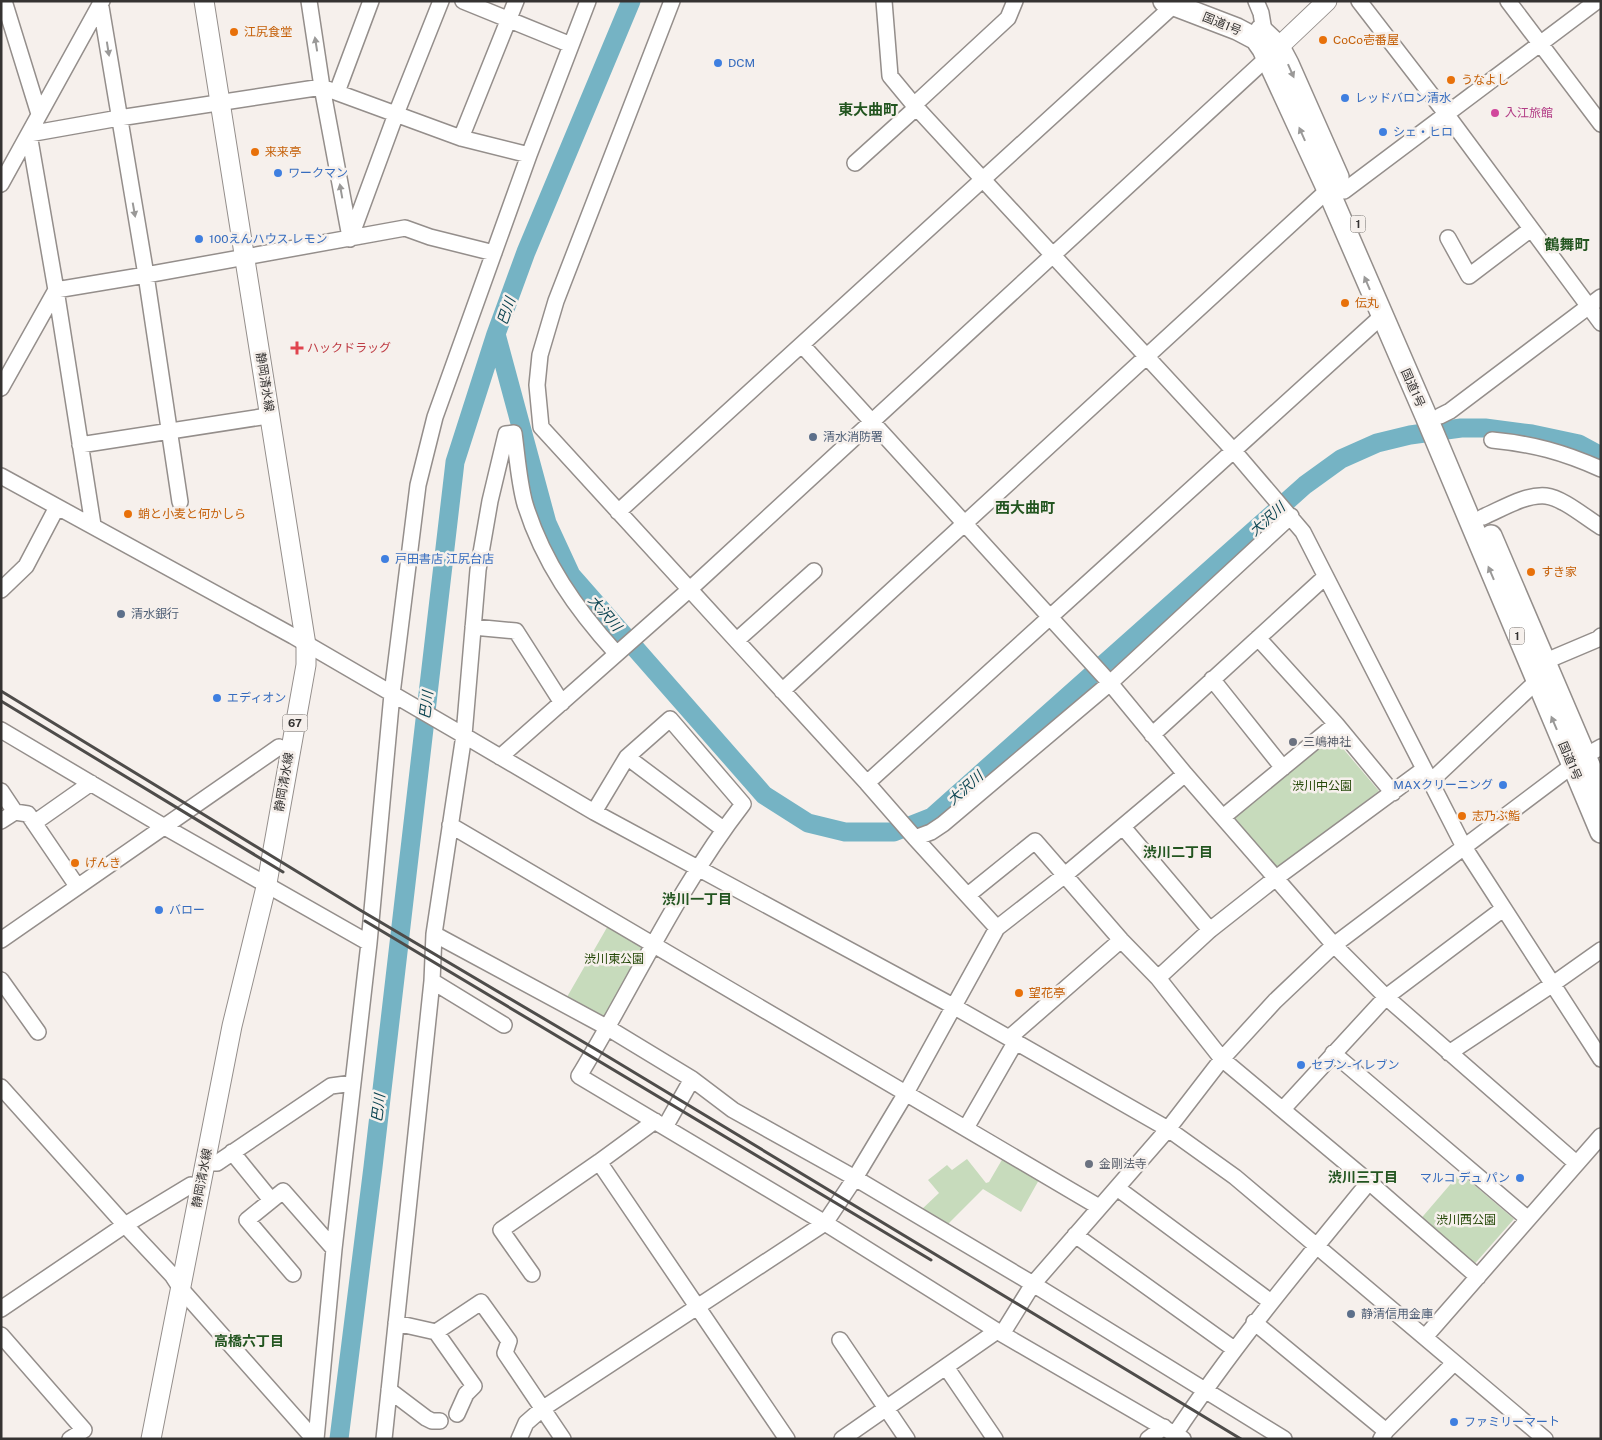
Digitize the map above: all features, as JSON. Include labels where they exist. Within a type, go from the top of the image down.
[{"type":"highway","name":"国道1号","points":[[1195,1],[1241,19],[1260,35],[1273,53],[1336,190],[1439,428],[1536,682],[1586,756],[1601,832]]},
{"type":"highway","name":"国道1号","points":[[1169,3],[1237,29],[1260,35]]},
{"type":"highway","name":"国道1号","points":[[1336,190],[1382,316],[1483,517],[1601,793]]},
{"type":"main road","name":"静岡清水線","points":[[151,1439],[191,1185],[222,1024],[262,881],[279,747],[295,658],[300,641],[241,258],[215,102],[194,1]]},
{"type":"main road","name":"静岡清水線","points":[[204,1],[215,102]]},
{"type":"main road","points":[[1273,53],[1326,1]]},
{"type":"main road","name":"静岡清水線","points":[[140,1439],[176,1282],[206,1163],[306,665],[274,513],[241,258]]},
{"type":"street","points":[[4,1],[39,114]]},
{"type":"street","points":[[309,1],[330,90],[350,239]]},
{"type":"street","points":[[330,90],[371,1]]},
{"type":"street","points":[[350,239],[396,114],[441,1]]},
{"type":"street","points":[[463,1],[571,45]]},
{"type":"street","points":[[461,138],[516,1]]},
{"type":"street","points":[[315,1439],[334,1249],[418,486],[435,417],[528,155],[588,1]]},
{"type":"street","points":[[672,1],[591,207],[553,310],[540,355],[537,385],[538,427],[737,640],[997,928]]},
{"type":"street","points":[[884,1],[890,76],[1233,450],[1303,532],[1464,847],[1601,1060]]},
{"type":"street","points":[[855,163],[1008,18],[1015,1]]},
{"type":"street","points":[[1256,1],[1261,13],[1260,35]]},
{"type":"street","points":[[1359,1],[1447,115],[1601,323]]},
{"type":"street","points":[[1508,1],[1601,124]]},
{"type":"street","points":[[782,691],[1146,357],[1336,190],[1447,115],[1597,1]]},
{"type":"street","points":[[1,184],[101,2]]},
{"type":"street","points":[[101,2],[146,275],[180,502]]},
{"type":"street","points":[[618,512],[984,178],[1169,3]]},
{"type":"street","points":[[500,757],[690,589],[1273,53]]},
{"type":"street","points":[[29,134],[215,102],[330,90],[461,138],[528,155]]},
{"type":"street","points":[[29,134],[93,525]]},
{"type":"street","points":[[56,290],[404,228],[430,237],[494,253]]},
{"type":"street","points":[[1448,238],[1469,276],[1531,229]]},
{"type":"street","points":[[1,388],[56,290]]},
{"type":"street","points":[[1439,428],[1450,410],[1601,297]]},
{"type":"street","points":[[867,783],[1382,316]]},
{"type":"street","points":[[802,345],[1089,659],[1185,774],[1334,945],[1386,997],[1576,1163]]},
{"type":"street","points":[[80,445],[261,417]]},
{"type":"street","points":[[384,1439],[432,981],[434,934],[462,733],[478,570],[490,501],[506,434],[538,427]]},
{"type":"street","points":[[514,433],[525,503],[535,530],[560,583],[589,623],[617,652]]},
{"type":"street","points":[[1492,440],[1542,447],[1570,455],[1601,469]]},
{"type":"street","points":[[1,476],[93,525],[151,560],[300,641],[462,733],[594,812],[953,1006],[1168,1129],[1235,1177],[1545,1439]]},
{"type":"street","points":[[1483,517],[1527,498],[1546,496],[1558,500],[1601,528]]},
{"type":"street","points":[[1,590],[26,566],[57,507]]},
{"type":"street","points":[[915,838],[931,832],[943,824],[1110,683],[1291,516]]},
{"type":"street","points":[[737,640],[814,571]]},
{"type":"street","points":[[1152,735],[1326,577]]},
{"type":"street","points":[[473,626],[516,631],[562,703]]},
{"type":"street","points":[[1258,638],[1336,724],[1393,793]]},
{"type":"street","points":[[1546,662],[1600,639]]},
{"type":"street","points":[[1212,679],[1283,768]]},
{"type":"street","points":[[1158,978],[1210,930],[1276,878],[1393,793],[1428,775],[1536,682]]},
{"type":"street","points":[[594,812],[627,757],[670,720],[743,804],[723,829],[697,868],[652,944],[608,1028],[578,1076],[825,1223],[1000,1332],[1174,1433]]},
{"type":"street","points":[[1223,817],[1336,724]]},
{"type":"street","points":[[1,730],[163,826],[369,943]]},
{"type":"street","points":[[1,940],[76,886],[279,747]]},
{"type":"street","points":[[842,1439],[1000,1332],[1033,1284],[1168,1129],[1222,1059],[1275,1001],[1334,945],[1586,756]]},
{"type":"street","points":[[627,757],[723,829]]},
{"type":"street","points":[[519,1439],[526,1423],[542,1408],[825,1223],[855,1178],[906,1093],[997,928],[1065,875],[1185,774]]},
{"type":"street","points":[[34,823],[91,783]]},
{"type":"street","points":[[1,791],[15,812]]},
{"type":"street","points":[[1,821],[15,812],[28,814],[76,886]]},
{"type":"street","points":[[450,825],[1099,1207]]},
{"type":"street","points":[[1123,827],[1210,930]]},
{"type":"street","points":[[968,895],[1035,841],[1121,940],[1158,978],[1222,1059],[1478,1276]]},
{"type":"street","points":[[1283,1109],[1386,997],[1503,909]]},
{"type":"street","points":[[434,934],[608,1028],[692,1079],[733,1110],[855,1178],[1033,1284],[1284,1439]]},
{"type":"street","points":[[966,1128],[1012,1040],[1121,940]]},
{"type":"street","points":[[1449,1053],[1601,950]]},
{"type":"street","points":[[1,980],[38,1032]]},
{"type":"street","points":[[432,981],[504,1025]]},
{"type":"street","points":[[1333,1053],[1528,1219]]},
{"type":"street","points":[[532,1274],[501,1230],[599,1162],[660,1124],[692,1079]]},
{"type":"street","points":[[206,1163],[217,1164],[331,1086],[352,1083]]},
{"type":"street","points":[[1,1087],[315,1439]]},
{"type":"street","points":[[1425,1338],[1601,1136]]},
{"type":"street","points":[[232,1152],[271,1200]]},
{"type":"street","points":[[599,1162],[787,1439]]},
{"type":"street","points":[[1148,1439],[1174,1433],[1254,1322],[1369,1182]]},
{"type":"street","points":[[1,1309],[125,1226],[191,1185]]},
{"type":"street","points":[[1117,1188],[1271,1302]]},
{"type":"street","points":[[293,1274],[247,1220],[283,1191],[334,1249]]},
{"type":"street","points":[[1075,1235],[1234,1349]]},
{"type":"street","points":[[436,1332],[481,1302],[509,1340],[505,1353],[563,1439]]},
{"type":"street","points":[[1254,1322],[1383,1435],[1454,1364]]},
{"type":"street","points":[[396,1323],[436,1332],[474,1386],[466,1394],[457,1414]]},
{"type":"street","points":[[1,1334],[88,1434],[70,1439]]},
{"type":"street","points":[[840,1340],[907,1439]]},
{"type":"street","points":[[946,1367],[995,1439]]},
{"type":"street","points":[[389,1390],[426,1418],[432,1421],[440,1421]]},
{"type":"green space","name":"渋川中公園","points":[[1329,732],[1379,791],[1274,871],[1226,815]]},
{"type":"green space","name":"渋川東公園","points":[[609,924],[643,943],[645,950],[607,1016],[602,1017],[567,997]]},
{"type":"green space","points":[[1003,1158],[1040,1178],[1021,1212],[983,1189],[946,1226],[920,1211],[939,1193],[928,1180],[947,1165],[952,1170],[967,1159],[986,1183],[989,1182]]},
{"type":"green space","name":"渋川西公園","points":[[1460,1173],[1514,1219],[1471,1268],[1418,1222]]},
{"type":"waterway","name":"巴川","points":[[339,1439],[373,1167],[455,462],[496,334],[526,252],[631,1]]},
{"type":"waterway","name":"大沢川","points":[[496,334],[547,523],[571,575],[764,795],[808,823],[845,832],[894,832],[932,817],[1305,485],[1341,459],[1377,443],[1410,435],[1461,428],[1485,428],[1532,434],[1579,444],[1601,456]]},
{"type":"railway","points":[[1,691],[360,910],[602,1053],[1241,1439]]},
{"type":"railway","points":[[1,701],[283,872]]},
{"type":"railway","points":[[365,921],[931,1260]]},
{"type":"place","name":"江尻食堂","points":[[234,32]]},
{"type":"place","name":"CoCo壱番屋","points":[[1323,40]]},
{"type":"place","name":"DCM","points":[[718,63]]},
{"type":"place","name":"うなよし","points":[[1451,80]]},
{"type":"place","name":"レッドバロン清水","points":[[1345,98]]},
{"type":"place","name":"入江旅館","points":[[1495,113]]},
{"type":"place","name":"シェ・ヒロ","points":[[1383,132]]},
{"type":"place","name":"来来亭","points":[[255,152]]},
{"type":"place","name":"ワークマン","points":[[278,173]]},
{"type":"place","name":"100えんハウス レモン","points":[[199,239]]},
{"type":"place","name":"伝丸","points":[[1345,303]]},
{"type":"place","name":"ハックドラッグ","points":[[297,348]]},
{"type":"place","name":"清水消防署","points":[[813,437]]},
{"type":"place","name":"蛸と小麦と何かしら","points":[[128,514]]},
{"type":"place","name":"戸田書店 江尻台店","points":[[385,559]]},
{"type":"place","name":"すき家","points":[[1531,572]]},
{"type":"place","name":"清水銀行","points":[[121,614]]},
{"type":"place","name":"エディオン","points":[[217,698]]},
{"type":"place","name":"三嶋神社","points":[[1293,742]]},
{"type":"place","name":"MAXクリーニング","points":[[1503,785]]},
{"type":"place","name":"志乃ぶ鮨","points":[[1462,816]]},
{"type":"place","name":"げんき","points":[[75,863]]},
{"type":"place","name":"バロー","points":[[159,910]]},
{"type":"place","name":"望花亭","points":[[1019,993]]},
{"type":"place","name":"セブン-イレブン","points":[[1301,1065]]},
{"type":"place","name":"金剛法寺","points":[[1089,1164]]},
{"type":"place","name":"マルコ デュ パン","points":[[1520,1178]]},
{"type":"place","name":"静清信用金庫","points":[[1351,1314]]},
{"type":"place","name":"ファミリーマート","points":[[1454,1422]]},
{"type":"district","name":"東大曲町","points":[[868,110]]},
{"type":"district","name":"鶴舞町","points":[[1567,245]]},
{"type":"district","name":"西大曲町","points":[[1025,508]]},
{"type":"district","name":"渋川二丁目","points":[[1178,852]]},
{"type":"district","name":"渋川一丁目","points":[[697,899]]},
{"type":"district","name":"渋川三丁目","points":[[1363,1177]]},
{"type":"district","name":"高橋六丁目","points":[[249,1341]]}]
